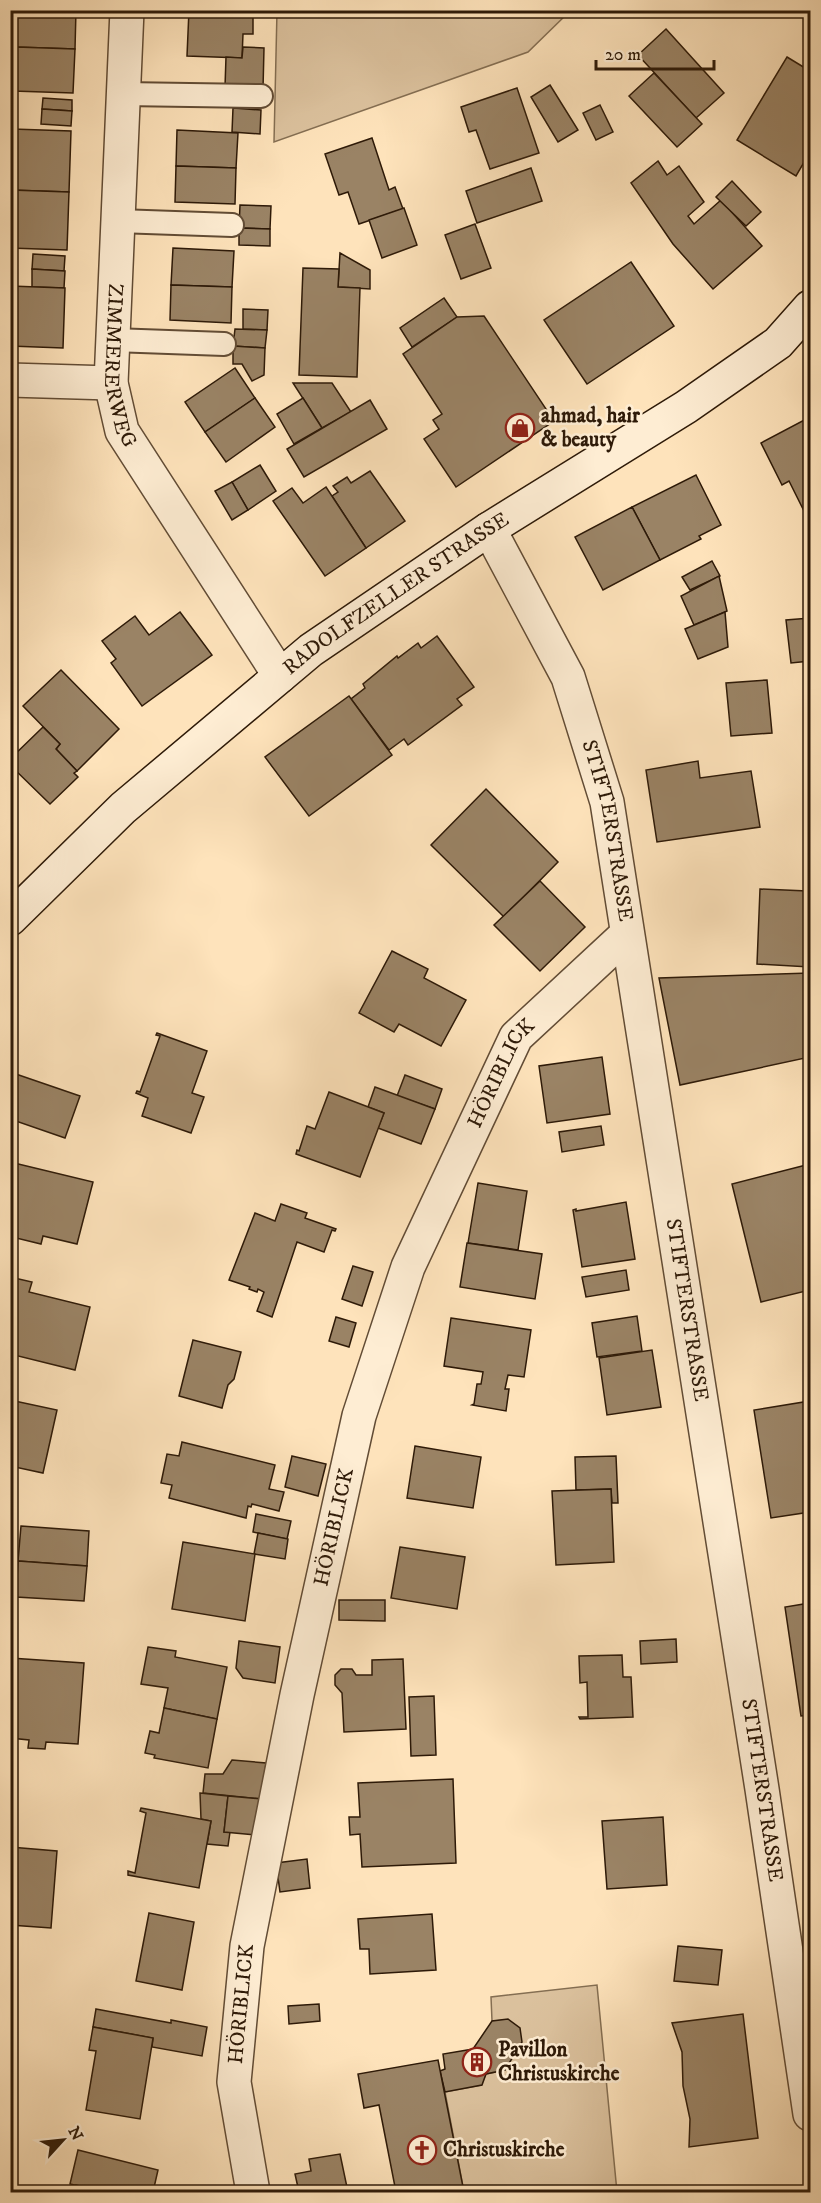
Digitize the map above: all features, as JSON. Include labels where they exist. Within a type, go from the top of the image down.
[{"type":"street","name":"ZIMMERERWEG","points":[[127,10],[111,383],[122,431],[280,676]]},
{"type":"street","name":"RADOLFZELLER STRASSE","points":[[10,919],[123,808],[311,650],[489,529],[686,406],[769,350],[810,307]]},
{"type":"street","points":[[10,380],[111,383]]},
{"type":"street","name":"STIFTERSTRASSE","points":[[489,529],[568,677],[607,802],[758,1766],[810,2114]]},
{"type":"street","name":"HÖRIBLICK","points":[[253,2193],[234,2082],[247,1946],[297,1695],[359,1416],[408,1267],[516,1037],[627,934]]},
{"type":"lane","points":[[123,94],[261,96]]},
{"type":"lane","points":[[118,221],[232,225]]},
{"type":"lane","points":[[113,340],[224,344]]},
{"type":"shaded area","points":[[277,10],[570,11],[528,52],[274,142]]},
{"type":"shaded area","points":[[597,1985],[617,2192],[464,2192],[445,2092],[481,2085],[486,2074],[505,2070],[508,2020],[492,2021],[491,1997]]},
{"type":"building","points":[[17,10],[76,10],[75,49],[16,47]]},
{"type":"building","points":[[189,10],[244,10],[244,15],[253,15],[253,34],[243,34],[242,58],[187,56]]},
{"type":"building","points":[[666,29],[724,93],[696,118],[638,55]]},
{"type":"building","points":[[16,47],[75,49],[73,93],[13,91]]},
{"type":"building","points":[[243,47],[264,48],[263,89],[225,87],[226,57],[242,58]]},
{"type":"building","points":[[787,57],[810,71],[810,152],[796,176],[737,140]]},
{"type":"building","points":[[654,73],[702,124],[677,147],[629,96]]},
{"type":"building","points":[[550,85],[578,130],[558,142],[531,97]]},
{"type":"building","points":[[517,88],[539,153],[490,169],[476,130],[469,132],[461,107]]},
{"type":"building","points":[[43,98],[72,100],[72,111],[42,109]]},
{"type":"building","points":[[600,105],[613,132],[596,140],[583,113]]},
{"type":"building","points":[[233,108],[261,110],[260,134],[232,132]]},
{"type":"building","points":[[42,109],[72,111],[71,126],[41,124]]},
{"type":"building","points":[[12,129],[71,131],[69,192],[10,190]]},
{"type":"building","points":[[177,130],[238,133],[236,168],[176,166]]},
{"type":"building","points":[[372,138],[389,190],[395,187],[403,209],[359,224],[348,192],[339,195],[325,154]]},
{"type":"building","points":[[658,161],[667,175],[679,166],[704,202],[688,216],[694,224],[721,200],[762,246],[713,289],[673,244],[631,183]]},
{"type":"building","points":[[176,166],[236,168],[235,204],[175,202]]},
{"type":"building","points":[[531,168],[542,201],[477,223],[466,191]]},
{"type":"building","points":[[732,181],[761,212],[746,226],[716,197]]},
{"type":"building","points":[[10,190],[69,192],[67,250],[10,248]]},
{"type":"building","points":[[240,205],[271,206],[270,229],[239,228]]},
{"type":"building","points":[[404,208],[417,245],[382,258],[369,220]]},
{"type":"building","points":[[475,224],[491,268],[461,279],[445,235]]},
{"type":"building","points":[[239,228],[270,229],[270,246],[239,245]]},
{"type":"building","points":[[173,248],[234,251],[232,287],[171,285]]},
{"type":"building","points":[[340,253],[370,270],[370,289],[338,287]]},
{"type":"building","points":[[33,254],[65,256],[64,271],[32,269]]},
{"type":"building","points":[[631,262],[674,326],[587,384],[544,320]]},
{"type":"building","points":[[303,268],[339,269],[338,287],[360,288],[357,377],[299,375]]},
{"type":"building","points":[[32,269],[65,271],[64,288],[32,287]]},
{"type":"building","points":[[171,285],[232,287],[231,323],[170,320]]},
{"type":"building","points":[[10,286],[65,288],[63,348],[10,346]]},
{"type":"building","points":[[444,298],[457,317],[412,347],[400,328]]},
{"type":"building","points":[[243,309],[268,310],[267,330],[243,329]]},
{"type":"building","points":[[484,316],[554,421],[456,487],[424,439],[439,429],[433,420],[442,414],[403,354],[457,317]]},
{"type":"building","points":[[235,329],[267,330],[265,348],[233,346]]},
{"type":"building","points":[[233,346],[265,348],[264,375],[252,381],[242,364],[233,364]]},
{"type":"building","points":[[235,368],[255,398],[205,432],[185,402]]},
{"type":"building","points":[[293,383],[332,383],[351,412],[322,428]]},
{"type":"building","points":[[255,398],[275,427],[226,462],[205,432]]},
{"type":"building","points":[[303,398],[322,428],[294,444],[277,414]]},
{"type":"building","points":[[370,400],[387,429],[304,477],[287,449]]},
{"type":"building","points":[[810,417],[810,523],[789,481],[782,485],[761,443]]},
{"type":"building","points":[[260,465],[276,491],[248,510],[232,482]]},
{"type":"building","points":[[370,471],[405,521],[366,548],[332,496],[338,492],[333,486],[347,477],[351,483]]},
{"type":"building","points":[[696,475],[721,525],[699,536],[701,539],[660,560],[632,507]]},
{"type":"building","points":[[232,482],[248,510],[232,520],[215,491]]},
{"type":"building","points":[[326,487],[366,548],[325,576],[273,501],[292,488],[303,503]]},
{"type":"building","points":[[632,507],[660,560],[603,590],[575,537]]},
{"type":"building","points":[[712,561],[720,576],[690,590],[682,577]]},
{"type":"building","points":[[719,576],[727,611],[694,625],[681,596]]},
{"type":"building","points":[[180,612],[212,655],[142,706],[111,663],[116,659],[102,641],[135,616],[149,635]]},
{"type":"building","points":[[725,612],[728,647],[698,659],[685,629]]},
{"type":"building","points":[[810,618],[810,661],[791,663],[786,620]]},
{"type":"building","points":[[437,636],[474,687],[457,699],[462,705],[408,745],[404,739],[389,750],[351,699],[365,688],[363,684],[397,656],[398,658],[418,643],[421,648]]},
{"type":"building","points":[[61,670],[119,729],[77,771],[56,749],[60,744],[23,706]]},
{"type":"building","points":[[767,680],[772,733],[731,736],[726,683]]},
{"type":"building","points":[[349,696],[392,755],[309,816],[265,757]]},
{"type":"building","points":[[43,727],[60,744],[56,749],[77,771],[74,773],[78,777],[50,804],[10,765],[10,759]]},
{"type":"building","points":[[698,761],[700,778],[751,771],[760,827],[657,842],[646,770]]},
{"type":"building","points":[[486,789],[558,862],[504,917],[431,845]]},
{"type":"building","points":[[540,881],[585,927],[540,971],[494,925]]},
{"type":"building","points":[[760,889],[807,891],[806,908],[810,908],[810,967],[757,964]]},
{"type":"building","points":[[392,951],[428,969],[424,978],[466,1000],[441,1046],[399,1024],[394,1032],[359,1013]]},
{"type":"building","points":[[810,973],[810,1057],[680,1085],[659,978]]},
{"type":"building","points":[[157,1033],[207,1051],[192,1093],[204,1097],[191,1133],[142,1116],[148,1098],[136,1093],[140,1092],[160,1036],[156,1035]]},
{"type":"building","points":[[602,1057],[610,1114],[547,1123],[539,1066]]},
{"type":"building","points":[[10,1072],[80,1096],[65,1138],[10,1119]]},
{"type":"building","points":[[405,1075],[442,1089],[435,1109],[397,1096]]},
{"type":"building","points":[[375,1087],[435,1109],[421,1144],[378,1128],[384,1113],[368,1107]]},
{"type":"building","points":[[329,1092],[384,1113],[360,1177],[296,1154],[307,1126],[315,1129]]},
{"type":"building","points":[[601,1126],[604,1145],[562,1152],[559,1132]]},
{"type":"building","points":[[10,1162],[93,1182],[77,1244],[43,1236],[41,1244],[12,1237]]},
{"type":"building","points":[[810,1164],[810,1290],[761,1302],[732,1184]]},
{"type":"building","points":[[478,1183],[527,1191],[518,1250],[468,1243]]},
{"type":"building","points":[[626,1202],[635,1259],[582,1267],[573,1210]]},
{"type":"building","points":[[281,1204],[307,1213],[305,1218],[336,1229],[332,1230],[324,1252],[297,1242],[272,1317],[257,1311],[264,1292],[258,1289],[257,1292],[249,1289],[250,1287],[229,1280],[255,1213],[275,1221]]},
{"type":"building","points":[[467,1243],[542,1254],[535,1299],[460,1287]]},
{"type":"building","points":[[353,1266],[373,1272],[362,1306],[342,1299]]},
{"type":"building","points":[[626,1270],[629,1290],[586,1297],[582,1277]]},
{"type":"building","points":[[10,1277],[32,1282],[29,1292],[90,1307],[75,1370],[10,1354]]},
{"type":"building","points":[[637,1316],[642,1351],[597,1357],[592,1323]]},
{"type":"building","points":[[336,1317],[356,1323],[349,1347],[329,1341]]},
{"type":"building","points":[[451,1318],[531,1330],[524,1377],[508,1375],[505,1389],[509,1389],[506,1411],[472,1405],[477,1384],[481,1384],[483,1372],[444,1366]]},
{"type":"building","points":[[193,1340],[241,1352],[234,1379],[228,1385],[222,1408],[179,1396]]},
{"type":"building","points":[[652,1350],[661,1407],[607,1415],[599,1358]]},
{"type":"building","points":[[10,1400],[57,1410],[43,1473],[10,1466]]},
{"type":"building","points":[[810,1401],[810,1512],[771,1518],[754,1410]]},
{"type":"building","points":[[182,1442],[275,1465],[269,1489],[284,1492],[279,1511],[252,1504],[251,1507],[248,1506],[246,1518],[169,1498],[172,1485],[161,1483],[167,1454],[179,1456]]},
{"type":"building","points":[[415,1446],[481,1457],[473,1508],[407,1498]]},
{"type":"building","points":[[292,1456],[326,1464],[318,1496],[285,1487]]},
{"type":"building","points":[[616,1456],[618,1503],[612,1503],[611,1489],[576,1490],[575,1457]]},
{"type":"building","points":[[611,1489],[614,1562],[556,1565],[552,1491]]},
{"type":"building","points":[[256,1514],[291,1521],[287,1539],[253,1532]]},
{"type":"building","points":[[21,1526],[89,1531],[87,1566],[18,1561]]},
{"type":"building","points":[[258,1533],[288,1539],[285,1559],[254,1554]]},
{"type":"building","points":[[183,1542],[255,1554],[245,1621],[172,1609]]},
{"type":"building","points":[[400,1547],[465,1557],[457,1609],[391,1598]]},
{"type":"building","points":[[18,1561],[87,1566],[84,1601],[16,1597]]},
{"type":"building","points":[[339,1600],[385,1600],[385,1621],[339,1620]]},
{"type":"building","points":[[810,1603],[810,1715],[801,1716],[785,1607]]},
{"type":"building","points":[[676,1639],[677,1662],[641,1664],[640,1641]]},
{"type":"building","points":[[239,1641],[280,1647],[275,1683],[243,1678],[236,1668]]},
{"type":"building","points":[[148,1647],[176,1651],[175,1657],[227,1667],[217,1719],[164,1708],[168,1688],[141,1684]]},
{"type":"building","points":[[622,1655],[623,1677],[631,1677],[633,1717],[580,1719],[579,1717],[588,1717],[587,1682],[580,1683],[579,1656]]},
{"type":"building","points":[[10,1658],[84,1663],[78,1744],[46,1742],[45,1749],[28,1748],[29,1740],[10,1738]]},
{"type":"building","points":[[403,1659],[406,1729],[344,1732],[342,1693],[335,1685],[335,1675],[341,1669],[352,1669],[356,1675],[372,1675],[372,1660]]},
{"type":"building","points":[[434,1696],[436,1755],[411,1756],[409,1697]]},
{"type":"building","points":[[164,1708],[217,1719],[208,1768],[154,1758],[155,1755],[145,1753],[150,1731],[159,1733]]},
{"type":"building","points":[[232,1760],[266,1763],[262,1799],[203,1793],[205,1774],[223,1774]]},
{"type":"building","points":[[453,1779],[456,1863],[362,1867],[360,1834],[350,1835],[349,1817],[360,1817],[358,1783]]},
{"type":"building","points":[[200,1793],[228,1796],[224,1832],[230,1832],[228,1846],[207,1844],[211,1821],[201,1819]]},
{"type":"building","points":[[228,1796],[262,1799],[257,1835],[224,1832]]},
{"type":"building","points":[[141,1808],[211,1821],[199,1888],[128,1875],[128,1871],[135,1873],[146,1813],[140,1811]]},
{"type":"building","points":[[663,1817],[667,1885],[607,1889],[602,1821]]},
{"type":"building","points":[[10,1847],[57,1851],[51,1928],[10,1925]]},
{"type":"building","points":[[307,1859],[310,1888],[280,1892],[276,1863]]},
{"type":"building","points":[[149,1913],[194,1922],[182,1990],[136,1981]]},
{"type":"building","points":[[432,1914],[436,1970],[370,1974],[369,1949],[360,1949],[358,1919]]},
{"type":"building","points":[[678,1946],[722,1950],[718,1985],[674,1981]]},
{"type":"building","points":[[319,2004],[320,2021],[289,2024],[288,2006]]},
{"type":"building","points":[[96,2009],[171,2023],[171,2020],[207,2027],[202,2056],[152,2047],[153,2038],[93,2027]]},
{"type":"building","points":[[743,2014],[758,2138],[689,2147],[690,2119],[683,2086],[682,2052],[672,2023]]},
{"type":"building","name":"Pavillon Christuskirche","points":[[508,2019],[520,2028],[522,2042],[505,2070],[486,2074],[482,2085],[445,2092],[440,2071],[445,2069],[443,2054],[473,2049],[492,2021]]},
{"type":"building","points":[[93,2027],[153,2038],[140,2119],[86,2110],[96,2051],[89,2050]]},
{"type":"building","name":"Christuskirche","points":[[438,2060],[464,2192],[396,2192],[379,2105],[364,2108],[358,2074]]},
{"type":"building","points":[[78,2150],[158,2170],[153,2192],[106,2192],[70,2184]]},
{"type":"building","points":[[340,2154],[348,2192],[299,2192],[295,2174],[311,2171],[309,2159]]},
{"type":"building","points":[[76,2185],[106,2192],[74,2192]]},
{"type":"place","name":"ahmad, hair & beauty","points":[[520,428]]},
{"type":"place","name":"Pavillon Christuskirche","points":[[477,2062]]},
{"type":"place","name":"Christuskirche","points":[[422,2150]]}]
